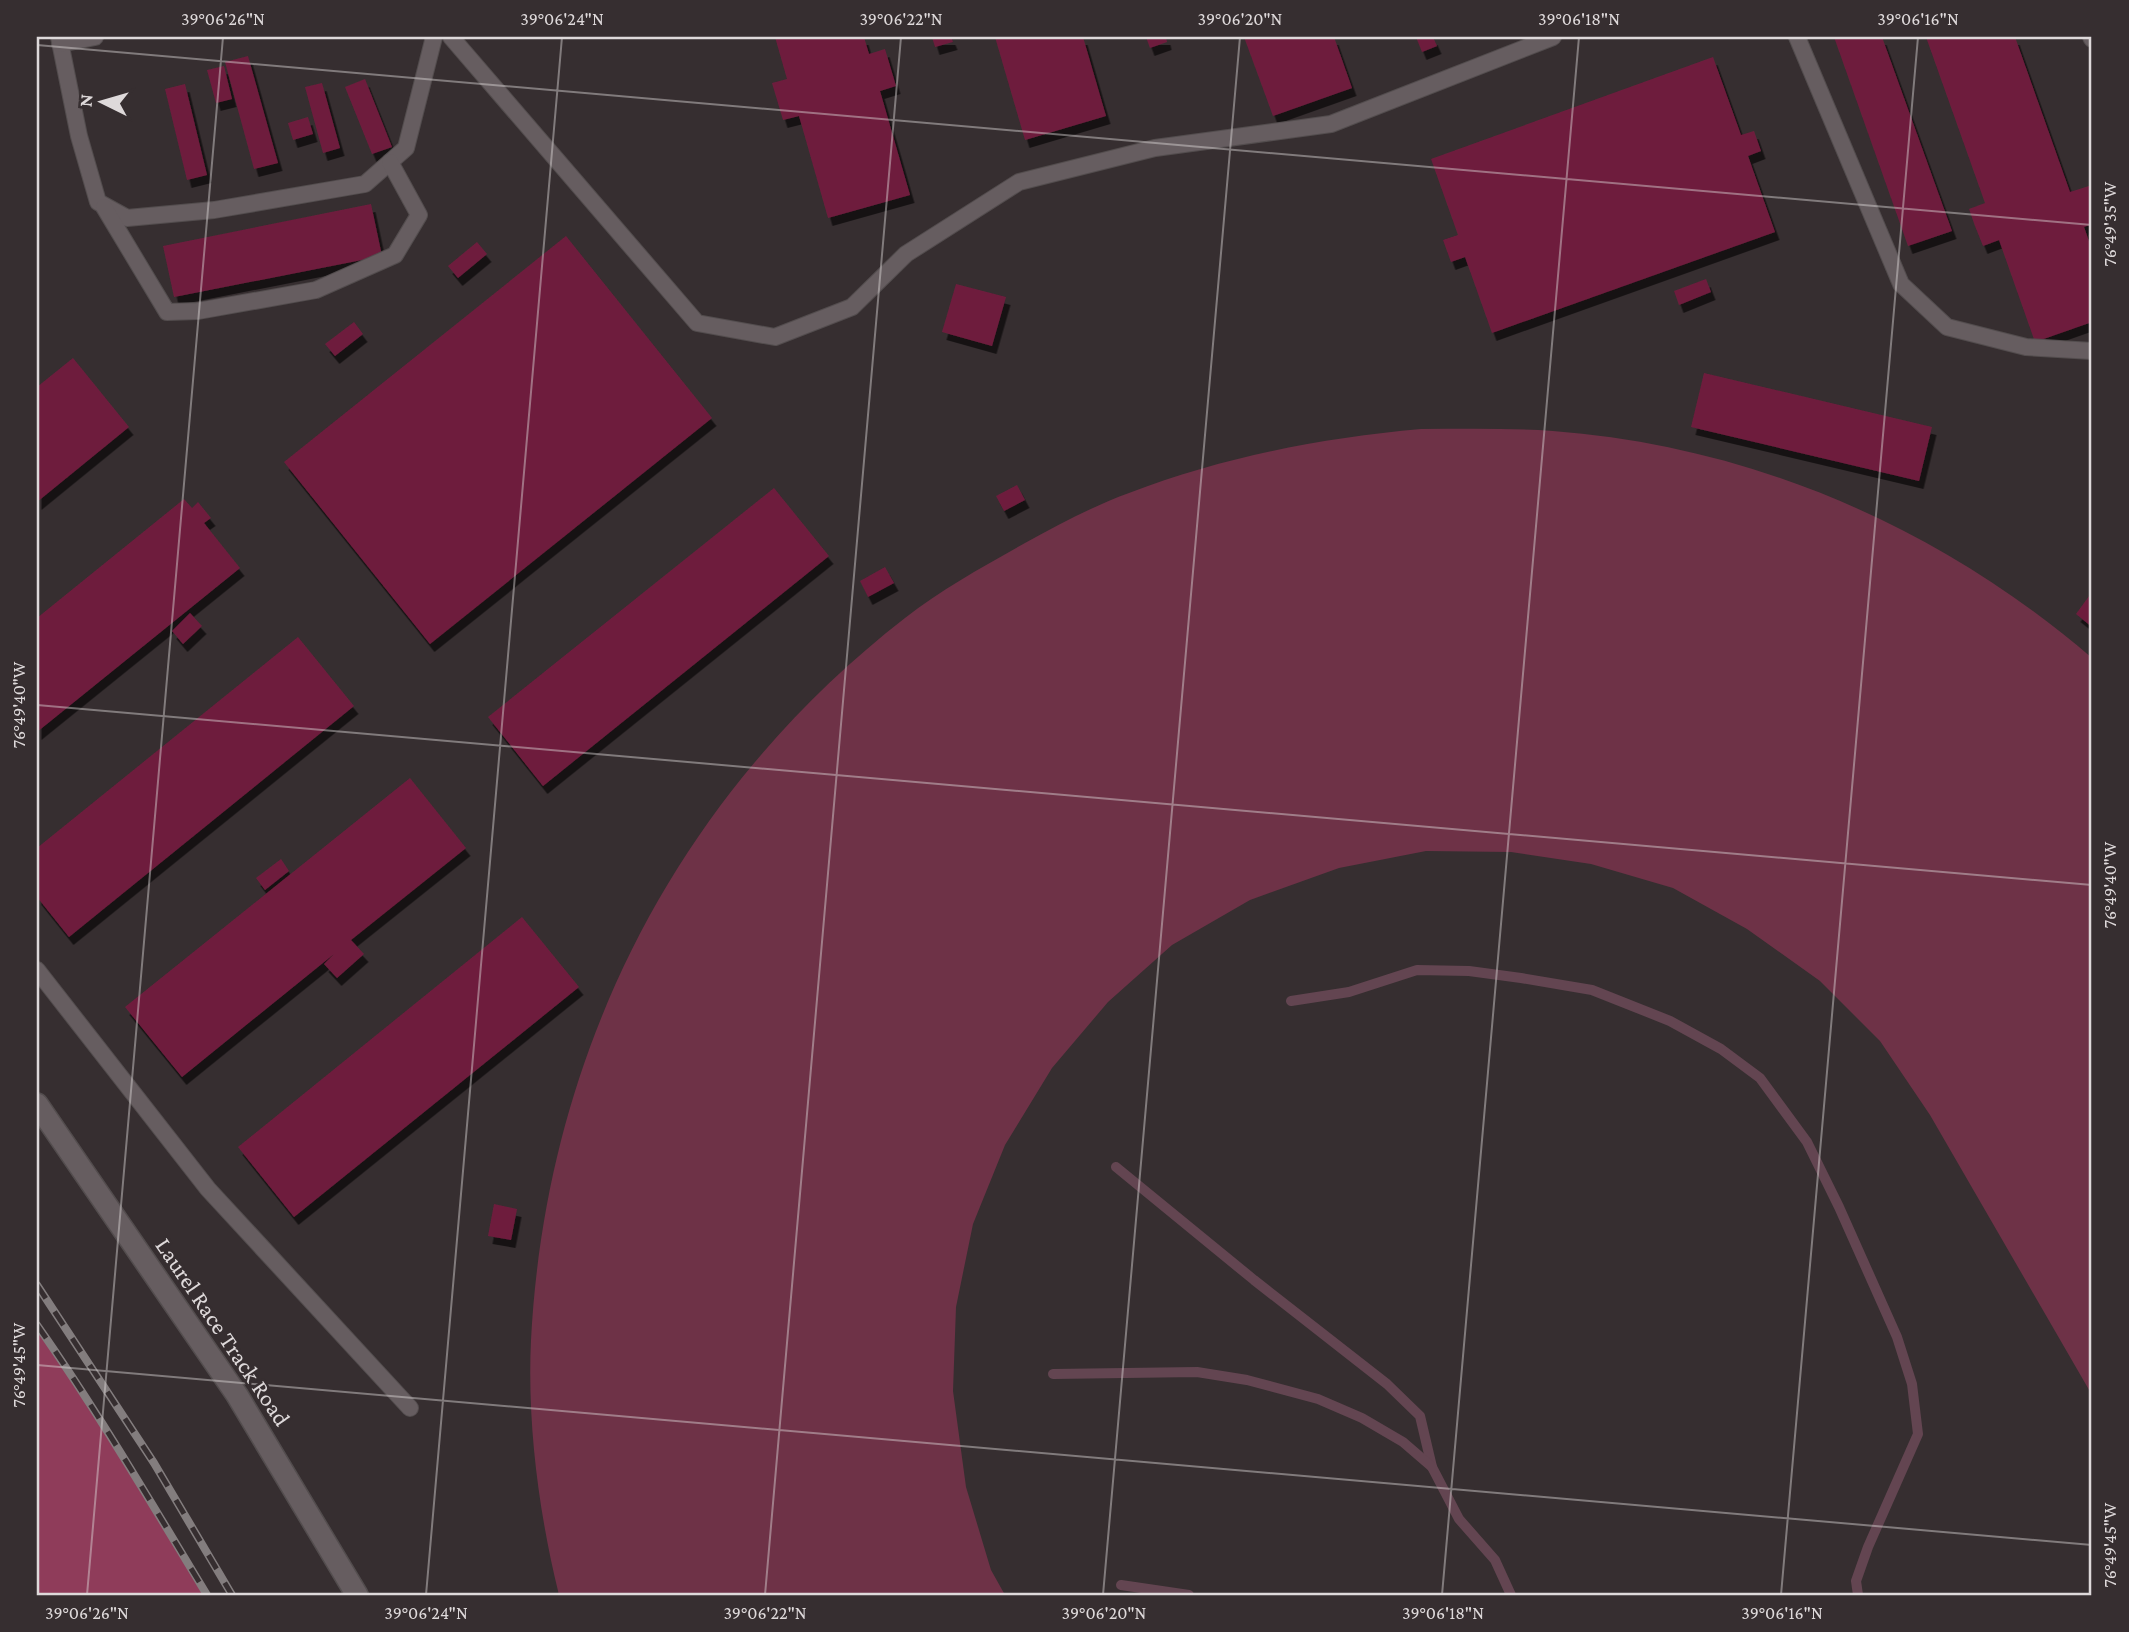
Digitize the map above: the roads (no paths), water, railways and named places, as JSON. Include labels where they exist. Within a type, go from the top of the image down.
[{"type":"street","name":"Laurel Race Track Road","points":[[37,1104],[237,1395],[357,1595]]},
{"type":"lane","points":[[95,37],[60,40],[79,136],[98,202],[127,218],[214,210],[365,184],[406,148],[434,37]]},
{"type":"lane","points":[[451,37],[697,323],[775,337],[852,307],[906,254],[1020,182],[1155,148],[1331,124],[1553,37]]},
{"type":"lane","points":[[1797,37],[1901,284],[1947,327],[2026,347],[2092,351]]},
{"type":"lane","points":[[103,205],[167,312],[198,311],[316,290],[395,255],[419,215],[390,162]]},
{"type":"lane","points":[[37,970],[208,1189],[410,1408]]},
{"type":"waterway","points":[[1291,1001],[1349,992],[1417,970],[1469,971],[1521,978],[1592,990],[1670,1021],[1721,1049],[1760,1078],[1807,1142],[1897,1337],[1912,1384],[1918,1434],[1868,1547],[1856,1581],[1858,1595]]},
{"type":"waterway","points":[[1116,1167],[1387,1384],[1420,1416],[1432,1467]]},
{"type":"waterway","points":[[1053,1374],[1197,1372],[1247,1380],[1318,1399],[1362,1418],[1403,1442],[1432,1467],[1459,1519],[1495,1560],[1511,1595]]},
{"type":"waterway","points":[[1121,1585],[1189,1595]]},
{"type":"railway","points":[[37,1285],[154,1463],[232,1595]]},
{"type":"railway","points":[[37,1325],[103,1425],[207,1595]]}]
